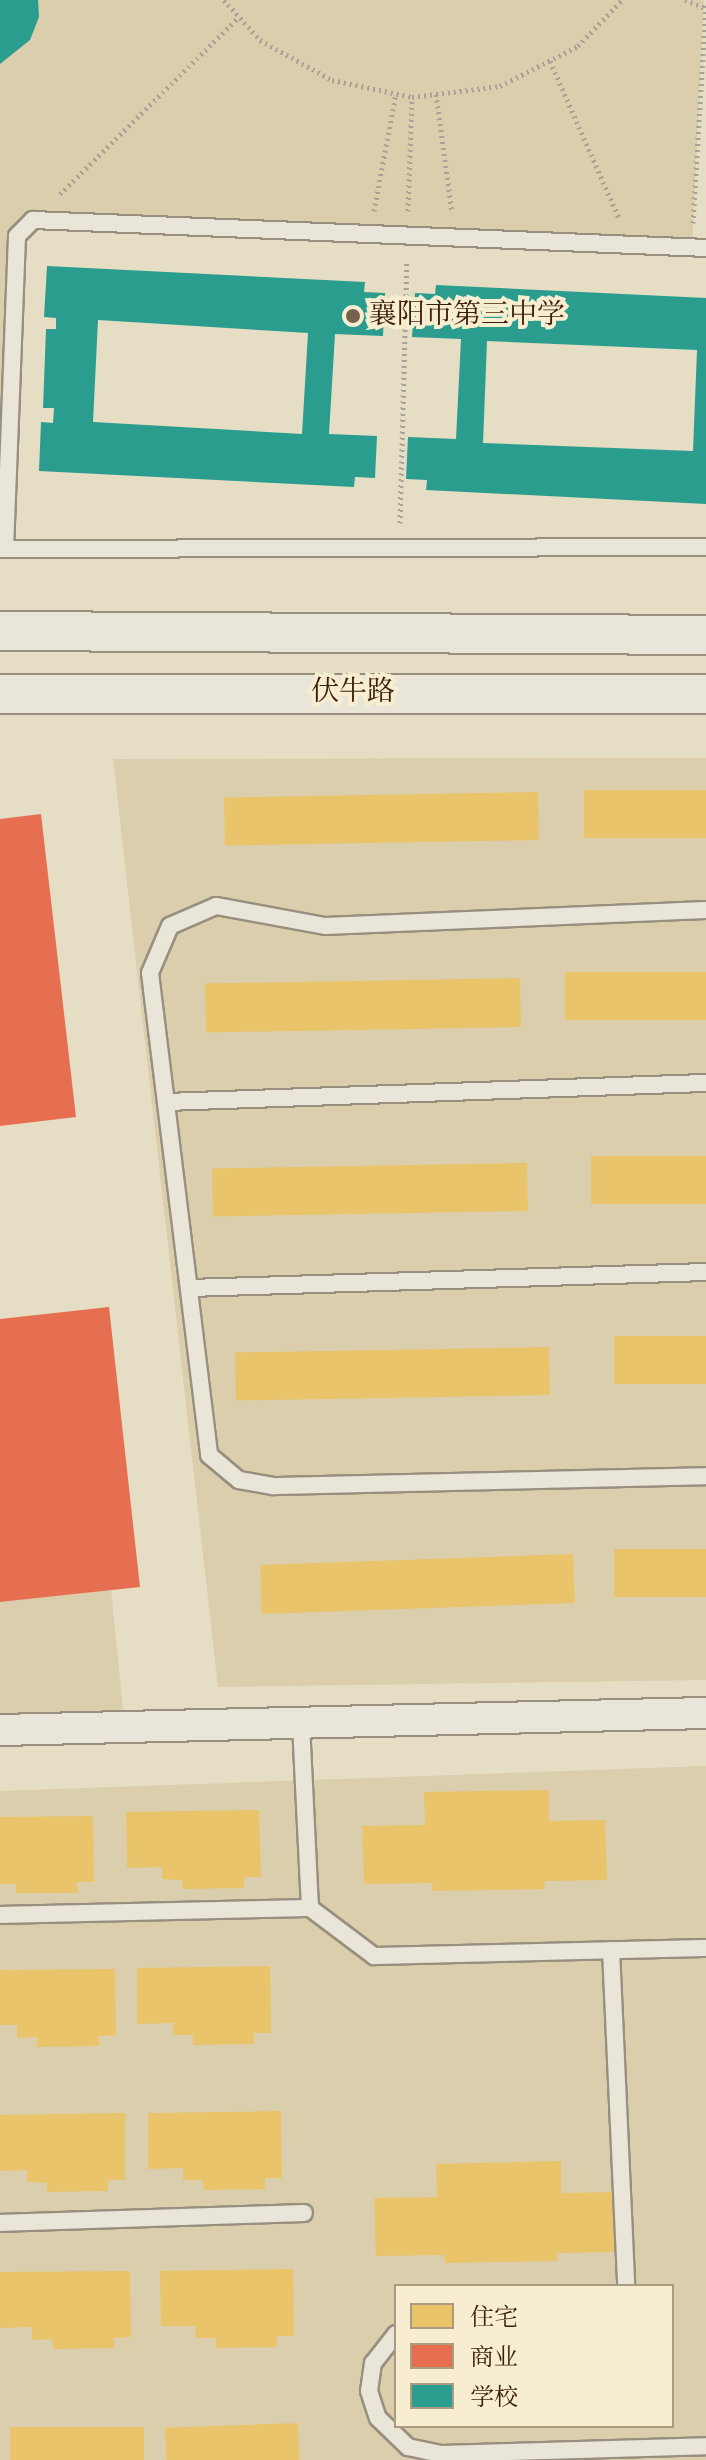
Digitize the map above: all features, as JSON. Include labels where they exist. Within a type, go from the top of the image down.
[{"type":"street","points":[[0,631],[706,635]]},
{"type":"street","name":"伏牛路","points":[[0,694],[706,694]]},
{"type":"street","points":[[0,1730],[706,1713]]},
{"type":"lane","points":[[699,248],[33,220],[17,236],[3,549],[706,547]]},
{"type":"lane","points":[[706,910],[325,926],[216,906],[170,926],[150,973],[209,1455],[239,1480],[274,1486],[706,1476]]},
{"type":"lane","points":[[166,1102],[706,1083]]},
{"type":"lane","points":[[189,1288],[706,1272]]},
{"type":"lane","points":[[301,1723],[310,1908]]},
{"type":"lane","points":[[0,1915],[310,1908],[374,1956],[706,1948]]},
{"type":"lane","points":[[611,1950],[626,2284]]},
{"type":"lane","points":[[0,2223],[304,2213]]},
{"type":"lane","points":[[394,2337],[373,2363],[369,2391],[378,2418],[408,2447],[441,2454],[706,2446]]},
{"type":"path","points":[[224,0],[260,40],[332,80],[412,97],[500,86],[578,46],[622,0]]},
{"type":"path","points":[[685,0],[706,8]]},
{"type":"path","points":[[699,248],[706,2]]},
{"type":"path","points":[[33,220],[239,17]]},
{"type":"path","points":[[550,61],[630,245]]},
{"type":"path","points":[[369,234],[396,94]]},
{"type":"path","points":[[436,94],[455,238]]},
{"type":"path","points":[[399,548],[412,97]]},
{"type":"shaded area","points":[[0,0],[704,0],[692,247],[33,221],[17,236],[0,549]]},
{"type":"shaded area","points":[[706,758],[706,1680],[218,1687],[113,759]]},
{"type":"shaded area","points":[[111,1590],[125,1728],[0,1730],[0,1602]]},
{"type":"shaded area","points":[[706,1766],[706,2460],[0,2460],[0,1791]]},
{"type":"building: 住宅","points":[[584,790],[706,790],[706,838],[584,838]]},
{"type":"building: 住宅","points":[[538,792],[539,840],[225,845],[224,797]]},
{"type":"building: 住宅","points":[[565,972],[706,972],[706,1020],[565,1020]]},
{"type":"building: 住宅","points":[[520,978],[521,1027],[206,1032],[205,983]]},
{"type":"building: 住宅","points":[[591,1156],[706,1156],[706,1204],[591,1204]]},
{"type":"building: 住宅","points":[[527,1163],[528,1211],[213,1216],[212,1168]]},
{"type":"building: 住宅","points":[[614,1336],[706,1336],[706,1384],[614,1384]]},
{"type":"building: 住宅","points":[[549,1347],[550,1395],[236,1400],[235,1352]]},
{"type":"building: 住宅","points":[[614,1549],[706,1549],[706,1597],[614,1597]]},
{"type":"building: 住宅","points":[[573,1554],[575,1603],[262,1614],[260,1565]]},
{"type":"building: 住宅","points":[[549,1790],[549,1821],[605,1820],[607,1880],[544,1881],[545,1889],[433,1891],[432,1883],[364,1884],[362,1826],[425,1825],[424,1792]]},
{"type":"building: 住宅","points":[[259,1810],[261,1877],[244,1877],[244,1888],[182,1889],[182,1880],[162,1879],[162,1867],[127,1868],[126,1812]]},
{"type":"building: 住宅","points":[[93,1816],[94,1882],[77,1882],[78,1893],[16,1893],[16,1884],[0,1884],[0,1817]]},
{"type":"building: 住宅","points":[[270,1966],[271,2033],[254,2033],[254,2044],[193,2045],[193,2035],[173,2035],[173,2023],[137,2024],[137,1968]]},
{"type":"building: 住宅","points":[[115,1969],[116,2035],[99,2036],[99,2046],[37,2047],[37,2037],[17,2038],[17,2025],[0,2025],[0,1970]]},
{"type":"building: 住宅","points":[[281,2111],[282,2178],[265,2178],[265,2189],[204,2190],[203,2180],[183,2180],[183,2168],[148,2169],[148,2113]]},
{"type":"building: 住宅","points":[[125,2113],[125,2180],[108,2180],[108,2191],[47,2192],[47,2183],[27,2182],[27,2170],[0,2171],[0,2115]]},
{"type":"building: 住宅","points":[[561,2161],[561,2193],[617,2192],[619,2252],[557,2253],[557,2261],[445,2263],[444,2255],[376,2256],[374,2198],[437,2197],[436,2164]]},
{"type":"building: 住宅","points":[[293,2269],[294,2336],[277,2336],[277,2347],[216,2348],[216,2338],[196,2338],[195,2326],[161,2326],[160,2271]]},
{"type":"building: 住宅","points":[[130,2271],[131,2337],[114,2338],[114,2348],[53,2349],[52,2339],[32,2340],[32,2327],[0,2328],[0,2272]]},
{"type":"building: 住宅","points":[[298,2423],[299,2460],[166,2460],[165,2428]]},
{"type":"building: 住宅","points":[[10,2427],[144,2427],[144,2460],[10,2460]]},
{"type":"building: 商业","points":[[41,814],[76,1117],[0,1126],[0,819]]},
{"type":"building: 商业","points":[[109,1307],[140,1587],[0,1602],[0,1319]]},
{"type":"building: 学校","points":[[0,0],[38,0],[39,17],[30,40],[0,64]]},
{"type":"building: 学校","points":[[47,266],[365,282],[364,292],[385,293],[383,336],[335,334],[329,434],[377,436],[375,478],[355,477],[354,487],[39,471],[41,422],[53,423],[54,408],[43,408],[46,329],[56,329],[56,318],[44,317]],"holes":[[[98,320],[308,333],[302,434],[93,422]]]},
{"type":"building: 学校","points":[[436,285],[706,298],[706,504],[426,490],[427,480],[406,479],[408,437],[456,439],[461,339],[412,337],[415,293],[435,294]],"holes":[[[487,341],[697,350],[693,451],[483,443]]]},
{"type":"place","name":"襄阳市第三中学","points":[[353,316]]}]
